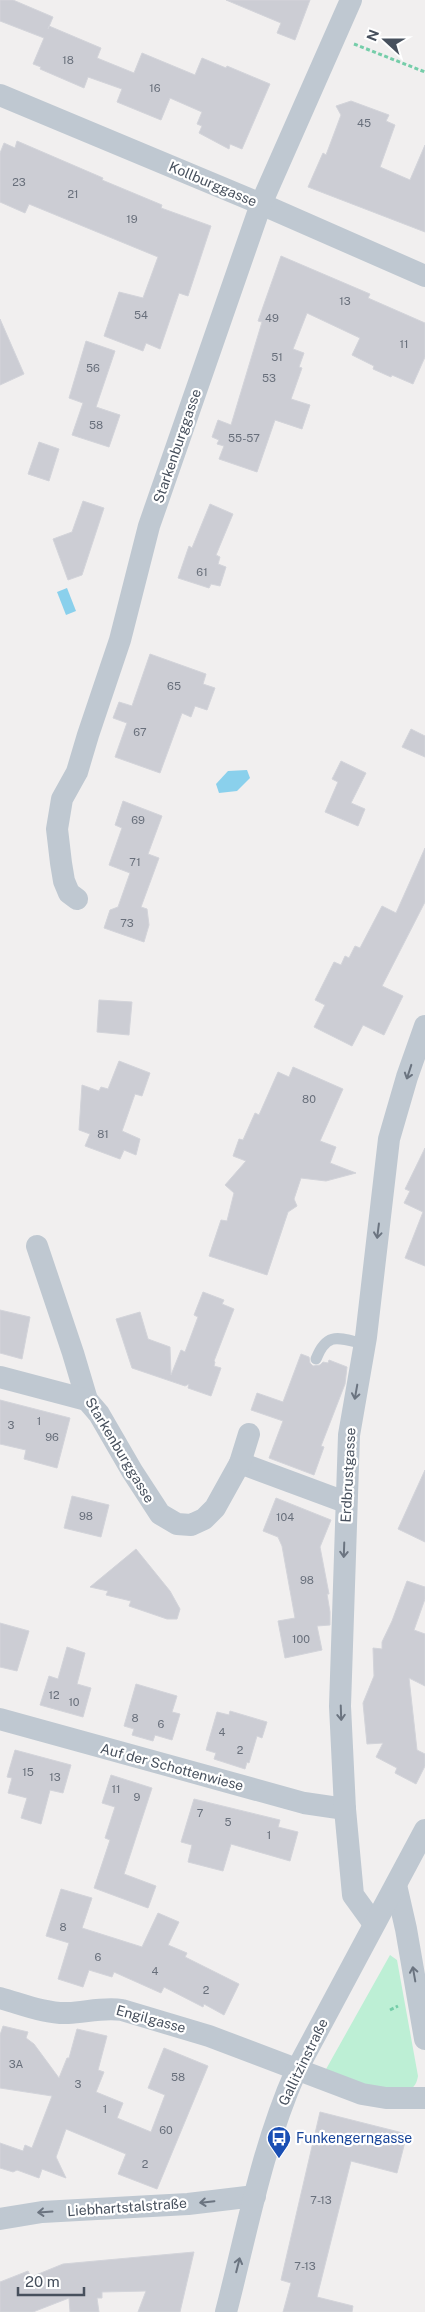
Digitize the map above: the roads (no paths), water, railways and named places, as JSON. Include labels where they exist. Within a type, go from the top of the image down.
[{"type":"street","name":"Starkenburggasse","points":[[77,899],[69,893],[64,882],[57,829],[58,812],[62,800],[77,772],[120,640],[150,526],[260,204],[351,0]]},
{"type":"street","name":"Kollburggasse","points":[[0,95],[260,204],[425,276]]},
{"type":"street","name":"Erdbrustgasse","points":[[374,1924],[353,1896],[345,1809],[340,1706],[349,1435],[364,1344],[389,1139],[407,1077],[425,1026]]},
{"type":"street","name":"Starkenburggasse","points":[[37,1246],[74,1353],[87,1400],[100,1414],[150,1501],[160,1514],[177,1524],[191,1525],[204,1519],[215,1508],[240,1463],[249,1434]]},
{"type":"street","points":[[0,1377],[87,1400]]},
{"type":"street","points":[[240,1463],[346,1502]]},
{"type":"street","name":"Auf der Schottenwiese","points":[[0,1719],[304,1803],[345,1809]]},
{"type":"street","name":"Gallitzinstraße","points":[[226,2312],[255,2196],[281,2104],[296,2071],[425,1830]]},
{"type":"street","points":[[396,1885],[406,1929],[425,2039]]},
{"type":"street","name":"Engilgasse","points":[[0,1998],[47,2011],[67,2013],[108,2008],[129,2011],[208,2036],[296,2071],[373,2096],[425,2098]]},
{"type":"street","name":"Liebhartstalstraße","points":[[0,2219],[42,2212],[188,2204],[255,2196]]},
{"type":"lane","points":[[316,1359],[322,1346],[329,1339],[339,1338],[364,1344]]},
{"type":"water","points":[[67,588],[76,611],[66,615],[57,592]]},
{"type":"water","points":[[247,770],[250,778],[237,791],[219,793],[216,784],[228,771]]},
{"type":"place","name":"Funkengerngasse","points":[[279,2159]]}]
